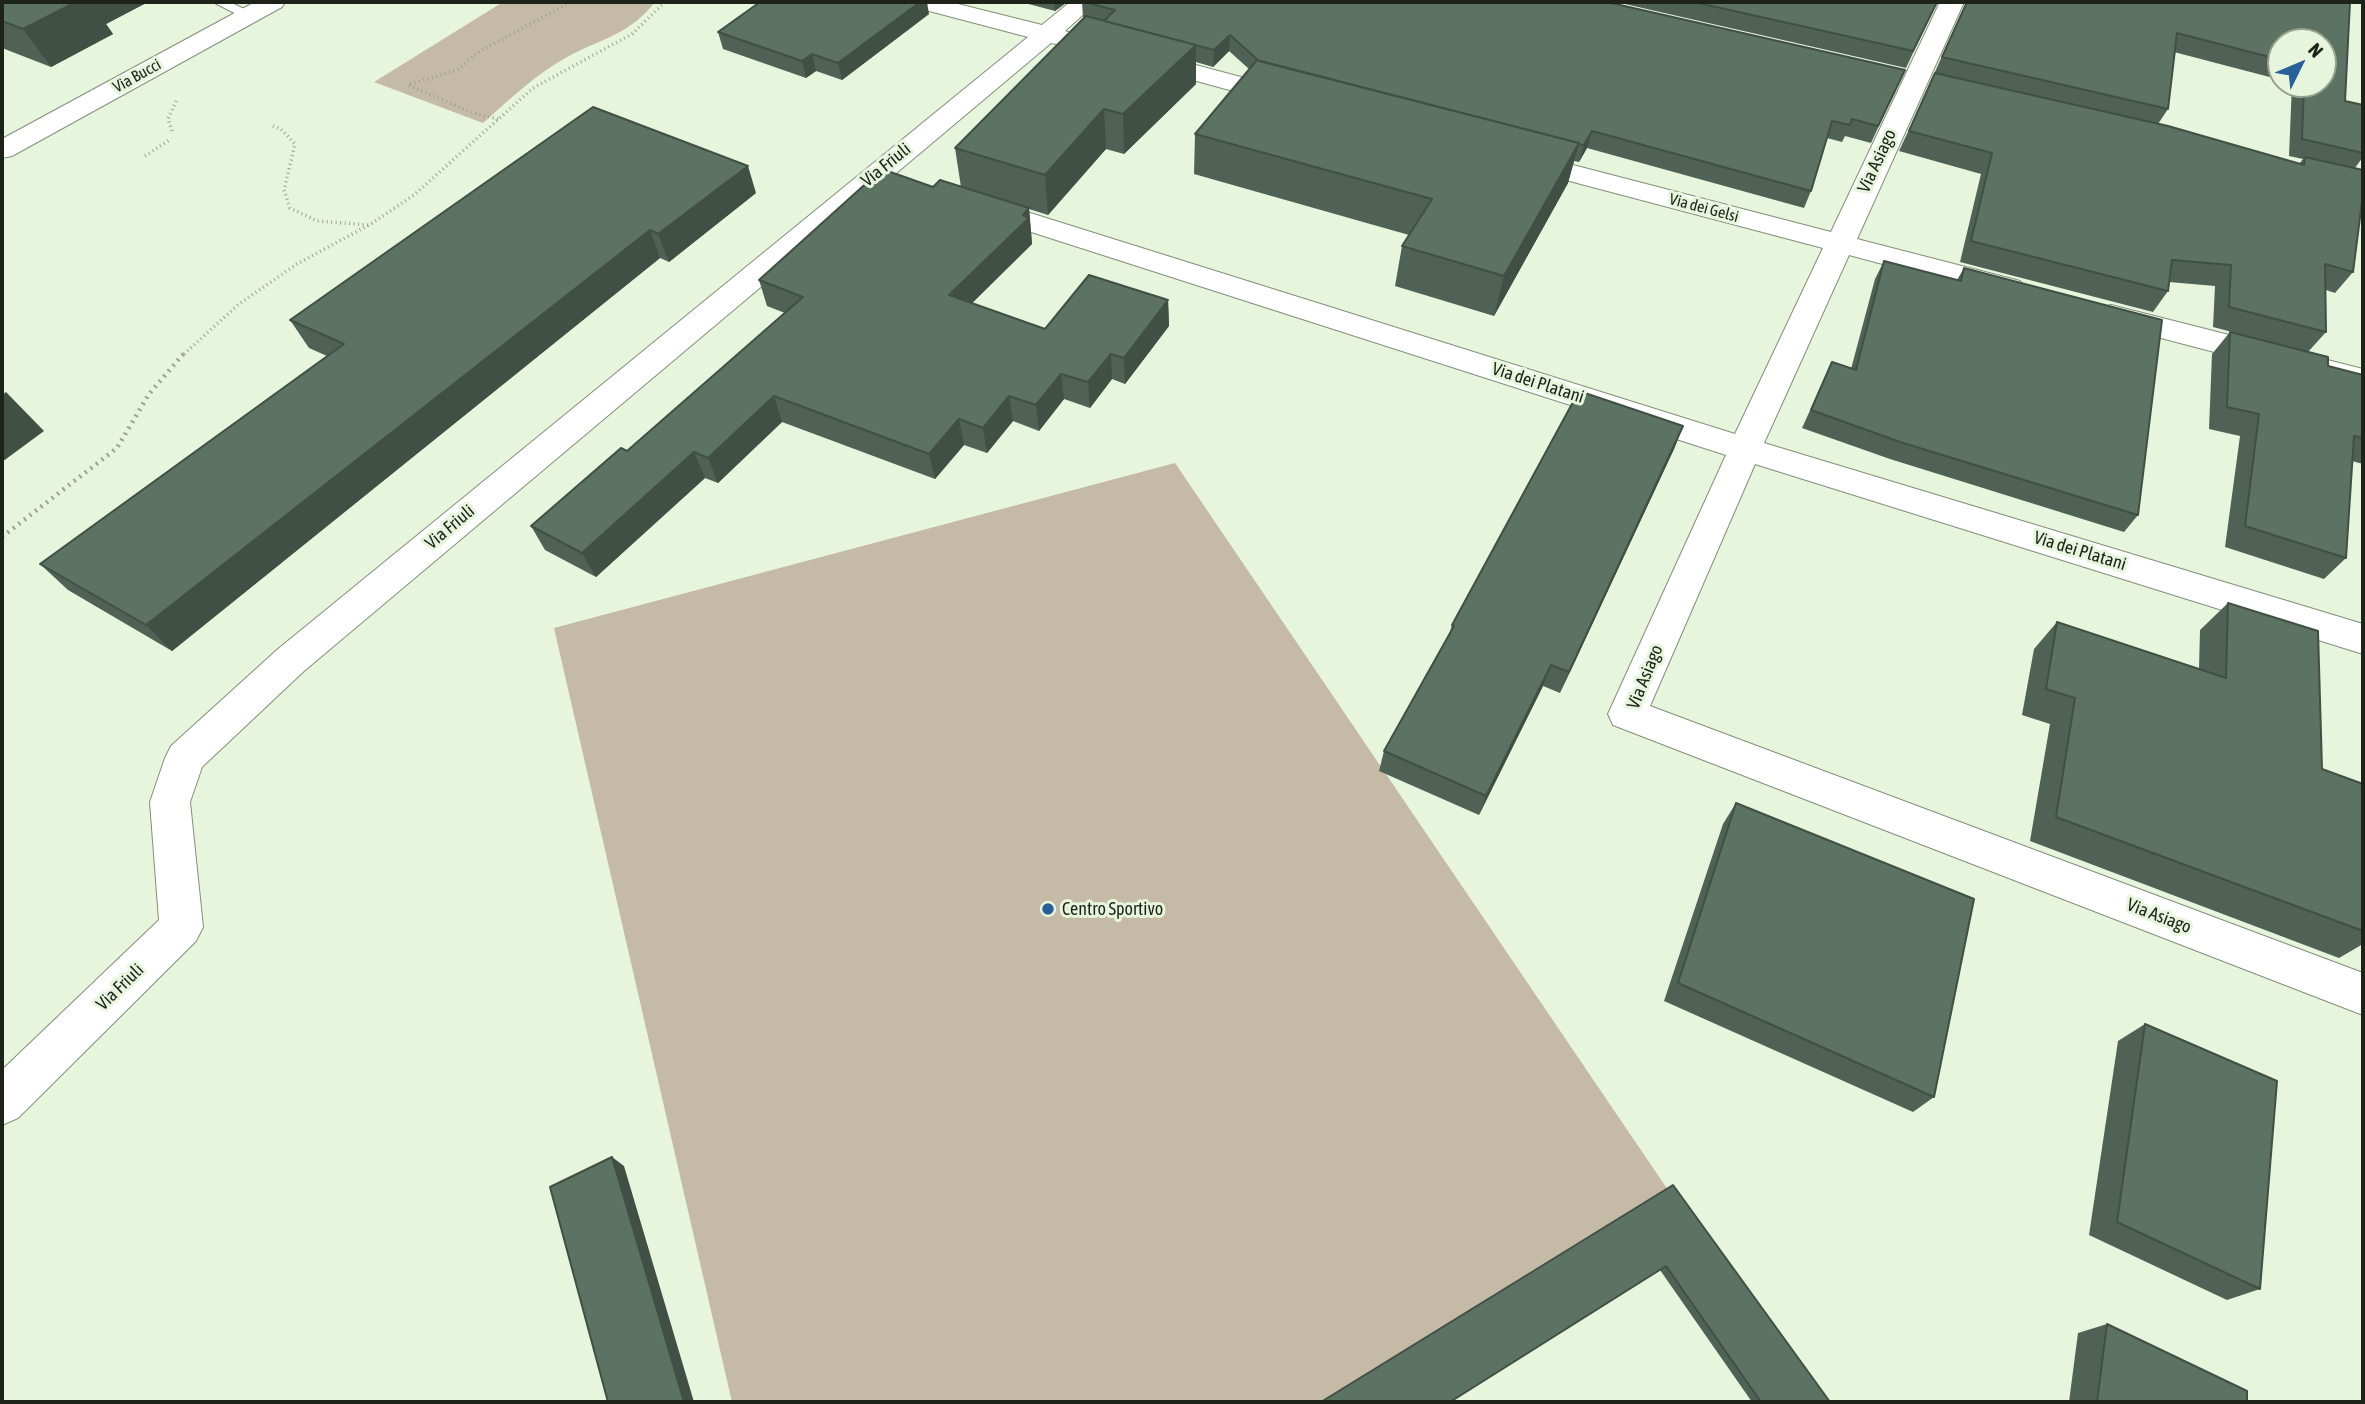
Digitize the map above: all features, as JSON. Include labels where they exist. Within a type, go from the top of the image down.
[{"type":"street","name":"Via Bucci","points":[[2,150],[273,2]]},
{"type":"street","points":[[923,2],[1086,44]]},
{"type":"street","name":"Via Friuli","points":[[2,1102],[181,927],[170,802],[185,758],[291,660],[875,173],[1085,2]]},
{"type":"street","name":"Via Asiago","points":[[1952,2],[1745,449],[1627,714],[2363,993]]},
{"type":"street","points":[[1127,55],[1315,105]]},
{"type":"street","name":"Via dei Gelsi","points":[[1489,151],[2040,296]]},
{"type":"street","points":[[875,173],[915,186]]},
{"type":"street","name":"Via dei Platani","points":[[954,198],[1745,449],[2363,639]]},
{"type":"street","points":[[2081,307],[2363,380]]},
{"type":"lane","points":[[220,2],[250,15]]},
{"type":"path","points":[[498,119],[473,113],[408,85],[470,64],[480,51],[571,2]]},
{"type":"path","points":[[2,537],[117,448],[149,394],[192,344],[239,304],[297,264],[369,225],[414,195],[455,161],[533,88],[632,34],[665,2]]},
{"type":"path","points":[[273,126],[281,129],[295,144],[284,190],[290,208],[317,221],[369,225]]},
{"type":"path","points":[[145,156],[171,139]]},
{"type":"shaded area","points":[[503,2],[655,2],[646,13],[626,28],[546,70],[483,123],[374,82]]},
{"type":"shaded area","name":"Centro Sportivo","points":[[1175,463],[1668,1190],[1324,1402],[732,1402],[554,628]]},
{"type":"building","points":[[2,2],[76,2],[23,29],[2,21]]},
{"type":"building","points":[[760,2],[920,2],[838,63],[812,54],[802,61],[718,32]]},
{"type":"building","points":[[1084,2],[1607,2],[1905,70],[1878,126],[1852,119],[1850,125],[1832,121],[1811,191],[1592,131],[1584,145],[1578,144],[1259,61],[1230,35],[1214,50],[1104,21],[1115,10]]},
{"type":"building","points":[[1694,2],[1937,2],[1913,51]]},
{"type":"building","points":[[1967,2],[2350,2],[2345,101],[2363,105],[2363,153],[2302,139],[2303,98],[2337,98],[2337,28],[2267,28],[2267,56],[2177,33],[2168,109],[1942,57]]},
{"type":"building","points":[[1086,16],[1196,45],[1123,114],[1104,109],[1045,175],[955,148]]},
{"type":"building","points":[[1257,60],[1579,143],[1504,276],[1402,246],[1432,199],[1195,134]]},
{"type":"building","points":[[1935,73],[2168,126],[2304,165],[2305,157],[2363,170],[2363,194],[2353,272],[2325,264],[2326,332],[2229,307],[2231,265],[2172,260],[2168,291],[1971,241],[1992,153],[1909,131]]},
{"type":"building","points":[[593,107],[748,166],[658,234],[650,230],[146,625],[40,564],[344,344],[290,320]]},
{"type":"building","points":[[882,169],[933,187],[940,180],[1029,208],[1023,215],[1029,218],[949,295],[1045,329],[1089,275],[1168,300],[1124,358],[1111,354],[1088,382],[1061,374],[1036,405],[1009,396],[983,428],[959,419],[929,454],[774,396],[708,458],[694,452],[582,553],[531,526],[621,448],[627,451],[803,297],[759,280]]},
{"type":"building","points":[[1884,261],[1961,281],[1964,268],[2162,320],[2138,515],[1900,442],[1811,410],[1832,362],[1856,370]]},
{"type":"building","points":[[2230,332],[2328,357],[2328,366],[2363,375],[2363,438],[2354,436],[2346,558],[2245,526],[2259,414],[2227,407]]},
{"type":"building","points":[[1579,391],[1683,426],[1569,672],[1551,665],[1486,796],[1384,751]]},
{"type":"building","points":[[2228,603],[2318,631],[2322,769],[2363,784],[2363,931],[2056,817],[2075,698],[2046,689],[2057,622],[2226,678]]},
{"type":"building","points":[[1736,803],[1974,899],[1934,1097],[1678,983]]},
{"type":"building","points":[[2145,1024],[2277,1081],[2260,1289],[2117,1222]]},
{"type":"building","points":[[612,1157],[684,1402],[608,1402],[550,1187]]},
{"type":"building","points":[[1673,1185],[1830,1402],[1761,1402],[1666,1266],[1450,1402],[1321,1402]]},
{"type":"building","points":[[2107,1324],[2247,1391],[2247,1402],[2097,1402]]},
{"type":"place","name":"Centro Sportivo","points":[[1048,909]]}]
